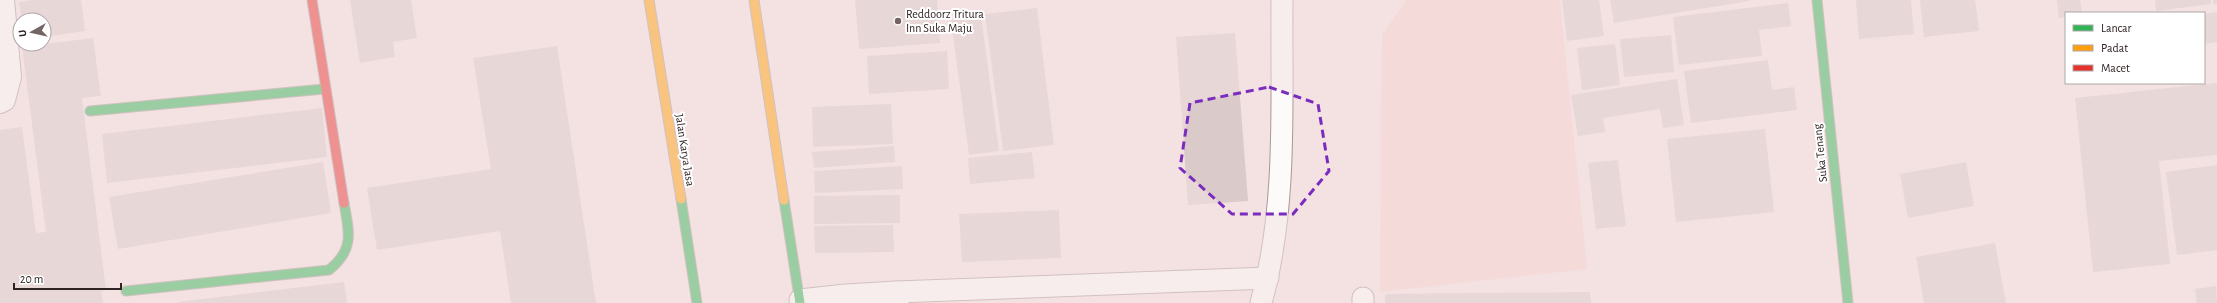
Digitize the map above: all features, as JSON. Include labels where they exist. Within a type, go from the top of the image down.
[{"type":"main road","points":[[126,291],[329,270],[338,263],[348,251],[349,233],[324,89],[312,0]]},
{"type":"main road","name":"Jalan Karya Jasa","points":[[649,0],[697,303]]},
{"type":"main road","points":[[754,0],[800,302]]},
{"type":"main road","name":"Suka Tenang","points":[[1817,0],[1848,303]]},
{"type":"main road","points":[[90,111],[324,89]]},
{"type":"street","points":[[0,102],[4,100],[10,77],[4,0]]},
{"type":"lane","points":[[1261,303],[1268,278],[1280,186],[1282,0]]},
{"type":"lane","points":[[800,302],[846,294],[897,298],[1268,278]]},
{"type":"highlighted area","points":[[1269,87],[1318,104],[1329,171],[1293,214],[1232,214],[1180,168],[1190,103]]},
{"type":"shaded area","points":[[1406,0],[1560,0],[1587,269],[1380,292],[1382,35]]},
{"type":"building","points":[[33,0],[81,0],[85,31],[52,36],[52,12],[21,12],[19,2]]},
{"type":"building","points":[[350,0],[411,0],[417,38],[393,42],[395,57],[360,63]]},
{"type":"building","name":"Reddoorz Tritura Inn Suka Maju","points":[[855,0],[937,0],[940,43],[859,49]]},
{"type":"building","points":[[1562,0],[1599,0],[1604,36],[1567,41]]},
{"type":"building","points":[[1610,0],[1749,0],[1749,1],[1614,23]]},
{"type":"building","points":[[1856,0],[1911,0],[1914,34],[1859,39]]},
{"type":"building","points":[[1920,0],[1975,0],[1979,31],[1924,37]]},
{"type":"building","points":[[2057,0],[2080,0],[2082,12],[2065,12],[2065,17],[2059,18]]},
{"type":"building","points":[[2155,0],[2211,0],[2211,4],[2156,11]]},
{"type":"building","points":[[2213,0],[2217,0],[2217,4],[2214,5]]},
{"type":"building","points":[[1788,3],[1791,26],[1759,30],[1762,56],[1679,65],[1673,17]]},
{"type":"building","points":[[1037,8],[1054,145],[1003,151],[985,14]]},
{"type":"building","points":[[2217,12],[2217,42],[2205,44],[2205,14]]},
{"type":"building","points":[[981,16],[999,151],[969,155],[951,20]]},
{"type":"building","points":[[1235,33],[1248,201],[1188,205],[1176,37]]},
{"type":"building","points":[[1671,35],[1674,72],[1624,77],[1620,39]]},
{"type":"building","points":[[93,38],[101,96],[82,98],[106,290],[101,291],[103,303],[0,303],[0,130],[22,127],[36,233],[46,232],[23,52],[52,52],[52,43]]},
{"type":"building","points":[[1615,44],[1620,85],[1582,90],[1577,48]]},
{"type":"building","points":[[557,46],[596,303],[511,303],[500,231],[377,250],[367,188],[491,169],[473,58]]},
{"type":"building","points":[[947,51],[949,89],[869,94],[867,56]]},
{"type":"building","points":[[1768,60],[1772,90],[1794,87],[1797,110],[1691,123],[1684,71]]},
{"type":"building","points":[[1677,79],[1684,125],[1663,128],[1660,109],[1603,118],[1605,132],[1578,136],[1571,95]]},
{"type":"building","points":[[2217,83],[2217,155],[2159,161],[2170,264],[2093,272],[2075,98]]},
{"type":"building","points":[[891,104],[893,144],[813,147],[812,107]]},
{"type":"building","points":[[322,108],[327,157],[107,183],[102,134]]},
{"type":"building","points":[[1765,129],[1774,212],[1676,222],[1667,139]]},
{"type":"building","points":[[894,146],[895,162],[814,168],[812,152]]},
{"type":"building","points":[[1032,152],[1035,178],[970,184],[968,158]]},
{"type":"building","points":[[1618,160],[1626,226],[1596,229],[1588,163]]},
{"type":"building","points":[[323,162],[331,213],[118,249],[109,197]]},
{"type":"building","points":[[1966,162],[1974,206],[1908,218],[1900,174]]},
{"type":"building","points":[[2217,165],[2217,250],[2177,255],[2166,172]]},
{"type":"building","points":[[902,166],[903,189],[815,193],[814,171]]},
{"type":"building","points":[[900,195],[900,223],[814,224],[814,196]]},
{"type":"building","points":[[1059,210],[1061,258],[962,262],[959,214]]},
{"type":"building","points":[[893,225],[894,252],[815,253],[814,226]]},
{"type":"building","points":[[1995,243],[2006,303],[1924,303],[1916,257]]},
{"type":"building","points":[[344,282],[347,303],[178,302]]},
{"type":"building","points":[[2216,286],[2217,303],[2197,303],[2195,289]]},
{"type":"building","points":[[1590,292],[1591,303],[1385,303],[1385,294]]},
{"type":"traffic: fast","points":[[1817,0],[1848,303]]},
{"type":"traffic: fast","points":[[90,111],[324,89]]},
{"type":"traffic: fast","points":[[681,199],[697,303]]},
{"type":"traffic: fast","points":[[784,200],[800,303]]},
{"type":"traffic: fast","points":[[126,291],[329,270],[343,255],[348,240],[344,203]]},
{"type":"traffic: slow","points":[[649,0],[681,199]]},
{"type":"traffic: slow","points":[[754,0],[784,200]]},
{"type":"traffic: jam","points":[[312,0],[344,203]]},
{"type":"place","name":"Reddoorz Tritura Inn Suka Maju","points":[[898,21]]}]
